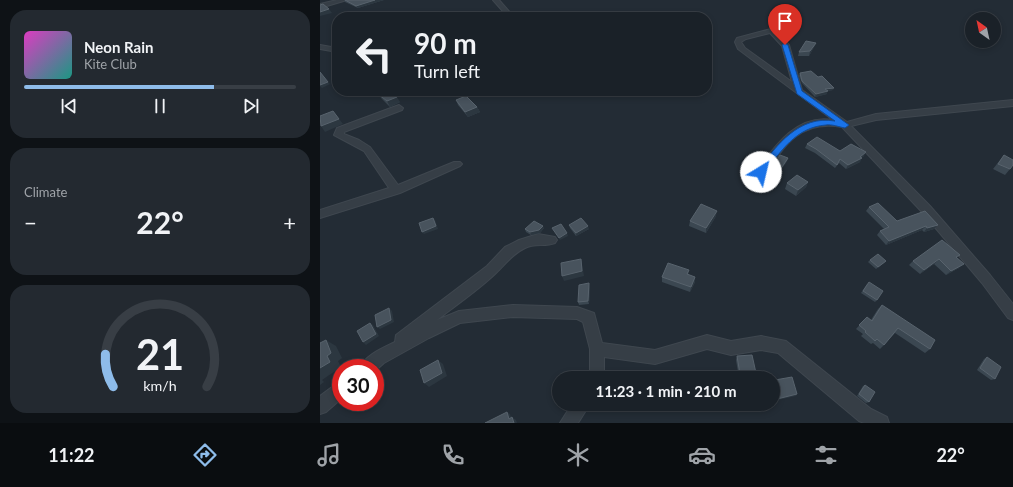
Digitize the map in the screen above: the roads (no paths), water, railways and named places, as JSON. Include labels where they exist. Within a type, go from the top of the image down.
[{"type":"street","points":[[320,6],[344,0]]},
{"type":"street","points":[[496,0],[507,12]]},
{"type":"street","points":[[771,18],[774,29],[772,32]]},
{"type":"street","points":[[772,32],[744,37],[739,39],[738,42],[747,54],[845,125],[926,209],[986,279],[1013,314]]},
{"type":"street","points":[[772,32],[785,45],[799,92]]},
{"type":"street","points":[[320,47],[332,49]]},
{"type":"street","points":[[756,178],[779,147],[793,134],[809,125],[828,122],[845,125],[876,117],[1013,103]]},
{"type":"street","points":[[396,190],[367,149],[356,142],[340,136],[340,130],[399,108]]},
{"type":"street","points":[[320,214],[396,190],[457,164]]},
{"type":"street","points":[[379,358],[491,270],[508,251],[523,243],[538,239],[551,240]]},
{"type":"street","points":[[379,358],[424,333],[459,317],[513,311],[577,313],[589,318],[597,349],[597,371]]},
{"type":"street","points":[[597,349],[655,358],[707,342],[731,348],[761,343],[781,346],[865,414],[881,423]]},
{"type":"street","points":[[320,406],[332,396]]},
{"type":"street","points":[[568,423],[577,411]]}]
